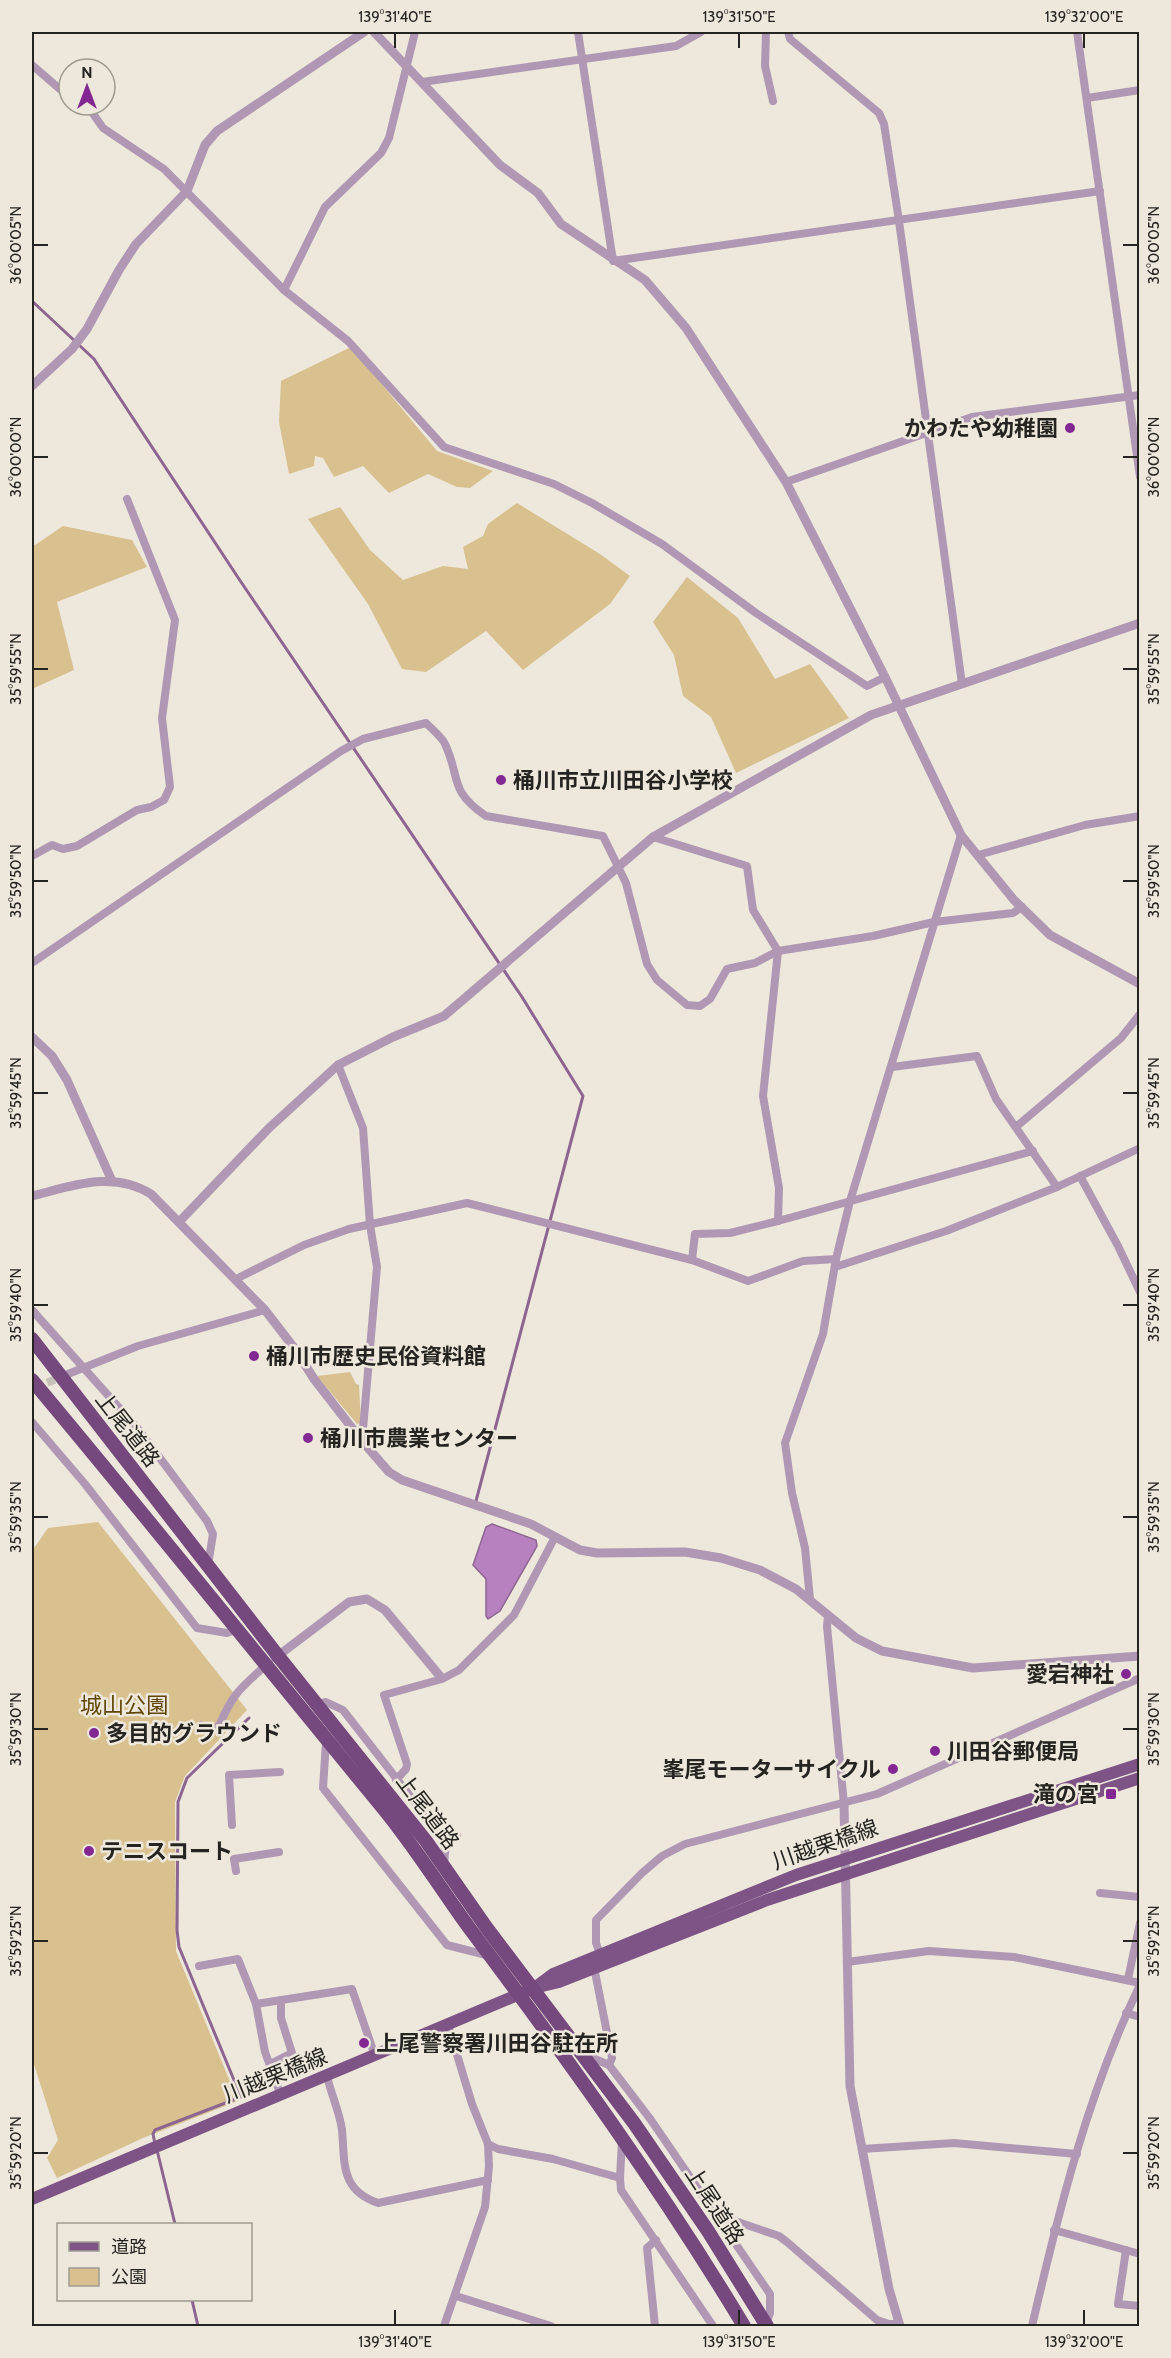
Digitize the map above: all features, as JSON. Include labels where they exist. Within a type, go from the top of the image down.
[{"type":"highway","name":"上尾道路","points":[[32,1340],[444,1866],[486,1927],[534,1988],[673,2178],[766,2326]]},
{"type":"highway","name":"上尾道路","points":[[32,1380],[237,1629],[326,1742],[389,1816],[521,1994],[622,2137],[677,2218],[744,2326]]},
{"type":"main road","name":"川越栗橋線","points":[[534,1988],[552,1974],[738,1897],[846,1858],[1140,1764]]},
{"type":"main road","name":"川越栗橋線","points":[[32,2199],[534,1988],[559,1982],[757,1903],[1140,1778]]},
{"type":"street","points":[[32,386],[72,349],[87,329],[136,244],[187,191],[205,145],[217,131],[364,32]]},
{"type":"street","points":[[374,32],[500,165],[538,193],[561,224],[613,261],[645,280],[686,328],[786,482],[899,705],[961,835],[1022,907],[1050,935],[1140,984]]},
{"type":"street","points":[[284,291],[325,207],[381,153],[389,138],[415,32]]},
{"type":"street","points":[[578,32],[613,261]]},
{"type":"street","points":[[422,82],[676,46],[701,32]]},
{"type":"street","points":[[766,32],[765,66],[773,101]]},
{"type":"street","points":[[789,32],[790,39],[879,113],[884,124],[900,220],[962,684]]},
{"type":"street","points":[[1077,32],[1140,477]]},
{"type":"street","points":[[32,65],[57,87]]},
{"type":"street","points":[[1087,98],[1140,90]]},
{"type":"street","points":[[96,117],[104,128],[164,169],[284,291],[348,340],[444,447],[554,484],[592,503],[662,544],[756,613],[867,686],[885,677]]},
{"type":"street","points":[[613,261],[1100,191]]},
{"type":"street","points":[[786,482],[972,417],[1140,395]]},
{"type":"street","points":[[32,856],[52,845],[63,849],[77,846],[137,810],[151,807],[164,800],[170,787],[162,718],[175,620],[127,499]]},
{"type":"street","points":[[180,1221],[269,1128],[338,1065],[393,1037],[444,1017],[617,865],[653,837],[871,715],[1140,623]]},
{"type":"street","points":[[32,963],[341,751],[363,739],[426,723],[445,742],[456,786],[474,808],[486,816],[603,836],[626,883],[646,964],[657,980],[687,1005],[699,1006],[710,999],[727,969],[755,963],[778,951],[873,936],[934,922],[1013,913],[1022,907]]},
{"type":"street","points":[[978,855],[1084,825],[1140,816]]},
{"type":"street","points":[[810,1599],[805,1548],[792,1493],[785,1443],[824,1334],[836,1263],[850,1201],[961,835]]},
{"type":"street","points":[[653,837],[747,866],[753,910],[778,951],[763,1096],[778,1188],[778,1221]]},
{"type":"street","points":[[1016,1127],[1121,1038],[1140,1014]]},
{"type":"street","points":[[32,1037],[52,1056],[67,1080],[112,1181]]},
{"type":"street","points":[[892,1067],[977,1056],[996,1099],[1057,1187]]},
{"type":"street","points":[[338,1065],[363,1128],[370,1225],[378,1279],[368,1353],[362,1441]]},
{"type":"street","points":[[236,1279],[304,1245],[350,1229],[467,1203],[692,1260],[748,1281],[803,1261],[836,1263],[946,1231],[1057,1187],[1140,1148]]},
{"type":"street","points":[[692,1260],[695,1234],[730,1233],[1033,1151]]},
{"type":"street","points":[[1080,1176],[1140,1292]]},
{"type":"street","points":[[32,1196],[90,1181],[112,1181],[142,1188],[180,1221],[265,1310],[362,1441],[389,1472],[402,1480],[531,1524],[580,1550],[597,1553],[685,1552],[721,1558],[760,1570],[810,1599],[828,1616],[869,1646],[958,1666],[993,1668],[1140,1656]]},
{"type":"street","points":[[32,1310],[139,1430],[207,1521],[213,1534],[208,1565]]},
{"type":"street","points":[[68,1374],[138,1346],[265,1310]]},
{"type":"street","points":[[32,1422],[85,1484],[197,1628],[227,1633],[237,1629]]},
{"type":"street","points":[[396,1780],[406,1770],[407,1764],[384,1695],[442,1679],[459,1670],[514,1615],[555,1537]]},
{"type":"street","points":[[201,1725],[210,1730],[219,1726],[226,1706],[237,1691],[266,1665],[349,1602],[367,1599],[385,1610],[439,1675]]},
{"type":"street","points":[[725,2226],[735,2221],[779,2236],[877,2320],[899,2325],[889,2289],[850,2086],[844,1804],[826,1626],[828,1616]]},
{"type":"street","points":[[600,1954],[596,1943],[596,1920],[662,1856],[707,1836],[877,1794],[1140,1677]]},
{"type":"street","points":[[318,1704],[326,1702],[342,1710],[446,1842],[444,1866]]},
{"type":"street","points":[[326,1742],[323,1788],[447,1945],[491,1956]]},
{"type":"street","points":[[232,1825],[228,1775],[280,1772]]},
{"type":"street","points":[[446,1842],[457,1834]]},
{"type":"street","points":[[236,1871],[234,1859],[279,1852]]},
{"type":"street","points":[[1100,1893],[1140,1897]]},
{"type":"street","points":[[1128,1979],[1140,1923]]},
{"type":"street","points":[[847,1962],[929,1951],[1014,1957],[1128,1979],[1140,1984],[1126,2013],[1077,2154],[1054,2230],[1032,2326]]},
{"type":"street","points":[[199,1966],[238,1959],[256,2004],[270,2064],[281,2096]]},
{"type":"street","points":[[594,1967],[612,2058],[609,2065]]},
{"type":"street","points":[[256,2004],[352,1989],[375,2056]]},
{"type":"street","points":[[270,2064],[292,2053],[281,2018],[281,2000]]},
{"type":"street","points":[[1126,2013],[1140,2017]]},
{"type":"street","points":[[444,2326],[485,2207],[488,2180],[488,2144],[472,2104],[448,2025]]},
{"type":"street","points":[[582,2053],[609,2065],[725,2226],[770,2294],[770,2313],[766,2326]]},
{"type":"street","points":[[327,2076],[342,2129],[344,2169],[353,2187],[367,2199],[378,2203],[488,2180]]},
{"type":"street","points":[[622,2137],[621,2190],[713,2326]]},
{"type":"street","points":[[862,2150],[954,2143],[1077,2154]]},
{"type":"street","points":[[488,2144],[498,2149],[553,2159],[620,2178]]},
{"type":"street","points":[[1054,2230],[1140,2254]]},
{"type":"street","points":[[655,2326],[647,2248],[656,2240]]},
{"type":"street","points":[[1126,2250],[1118,2304],[1140,2306]]},
{"type":"street","points":[[456,2296],[551,2326]]},
{"type":"green space","points":[[351,347],[437,451],[493,471],[470,488],[457,487],[428,474],[389,493],[363,466],[334,477],[323,458],[315,456],[314,466],[289,474],[279,422],[281,381]]},
{"type":"green space","points":[[517,503],[600,554],[630,576],[610,604],[523,670],[486,631],[426,672],[402,669],[368,604],[308,519],[340,507],[370,550],[403,580],[443,566],[468,569],[463,547],[483,536],[488,524]]},
{"type":"green space","points":[[63,526],[132,540],[147,567],[57,602],[74,670],[32,689],[32,547]]},
{"type":"green space","points":[[687,577],[738,618],[775,679],[810,664],[849,718],[736,773],[711,717],[683,696],[674,655],[653,622]]},
{"type":"green space","points":[[350,1372],[356,1384],[359,1385],[361,1423],[357,1424],[317,1376]]},
{"type":"green space","name":"城山公園","points":[[98,1522],[247,1710],[185,1776],[175,1802],[176,1951],[238,2101],[143,2138],[57,2178],[47,2158],[58,2140],[32,2058],[32,1551],[48,1528]]},
{"type":"shaded area","points":[[492,1524],[536,1540],[537,1546],[500,1611],[488,1619],[486,1616],[486,1579],[473,1565],[486,1527]]},
{"type":"waterway","points":[[32,301],[94,359],[239,579],[522,997],[583,1096],[476,1501]]},
{"type":"waterway","points":[[155,2144],[153,2134],[155,2130],[241,2097],[179,1947],[177,1930],[178,1802],[187,1778],[249,1718]]},
{"type":"waterway","points":[[157,2150],[175,2223]]},
{"type":"waterway","points":[[192,2301],[198,2326]]},
{"type":"tunnel","points":[[36,1387],[64,1376]]},
{"type":"place","name":"かわたや幼稚園","points":[[1070,428]]},
{"type":"place","name":"桶川市立川田谷小学校","points":[[501,780]]},
{"type":"place","name":"桶川市歴史民俗資料館","points":[[254,1356]]},
{"type":"place","name":"桶川市農業センター","points":[[308,1438]]},
{"type":"place","name":"愛宕神社","points":[[1126,1674]]},
{"type":"place","name":"多目的グラウンド","points":[[94,1733]]},
{"type":"place","name":"川田谷郵便局","points":[[935,1751]]},
{"type":"place","name":"峯尾モーターサイクル","points":[[893,1769]]},
{"type":"place","name":"滝の宮","points":[[1111,1794]]},
{"type":"place","name":"テニスコート","points":[[89,1851]]},
{"type":"place","name":"上尾警察署川田谷駐在所","points":[[364,2043]]}]
